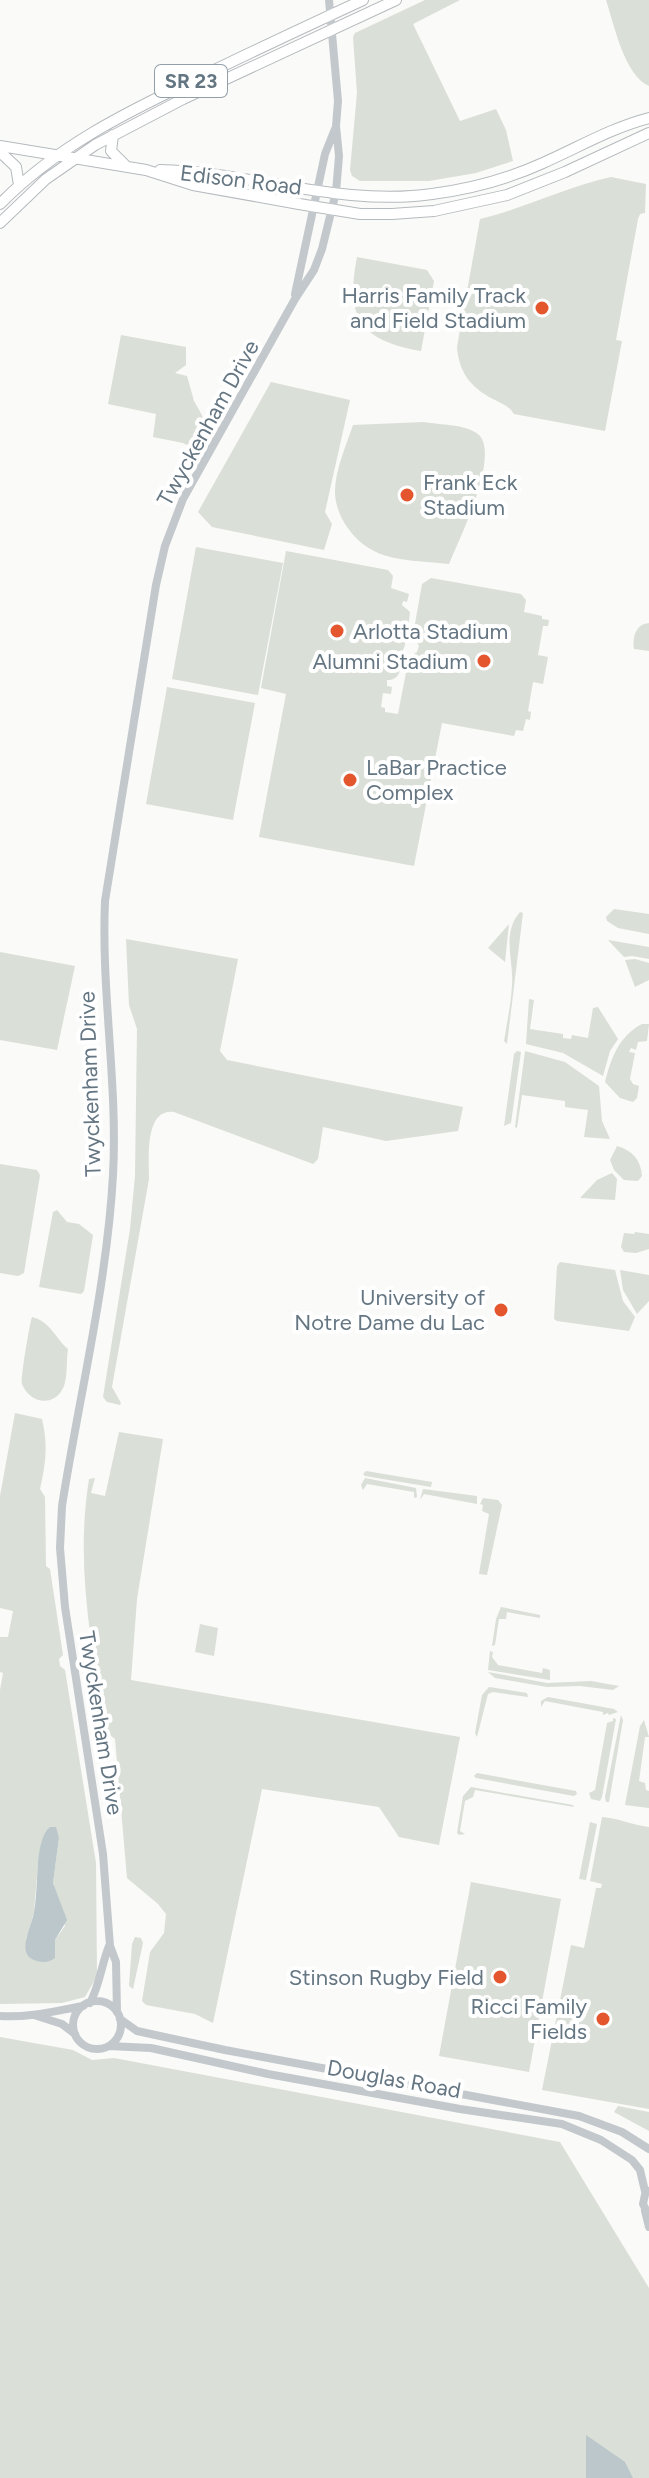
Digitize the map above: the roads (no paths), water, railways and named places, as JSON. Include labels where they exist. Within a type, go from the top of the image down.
[{"type":"main road","name":"SR 23","points":[[0,204],[55,155],[146,103],[363,0]]},
{"type":"main road","name":"SR 23","points":[[0,223],[46,179],[113,135],[396,0]]},
{"type":"main road","name":"Edison Road","points":[[146,170],[194,171],[376,197],[417,196],[474,186],[521,172],[612,129],[649,118]]},
{"type":"main road","name":"Edison Road","points":[[0,146],[126,166],[193,185],[314,207],[375,214],[418,213],[489,201],[538,184],[649,133]]},
{"type":"main road","points":[[113,135],[111,151],[126,166]]},
{"type":"main road","points":[[0,152],[16,167],[19,185]]},
{"type":"street","name":"Twyckenham Drive","points":[[119,2015],[103,1854],[65,1607],[60,1548],[62,1506],[107,1235],[113,1174],[113,1106],[103,949],[105,901],[165,546],[183,499],[314,270],[332,210],[339,156],[337,80],[329,0]]},
{"type":"street","name":"Twyckenham Drive","points":[[295,299],[325,154],[336,126]]},
{"type":"street","name":"Twyckenham Drive","points":[[87,2004],[100,1984],[103,1962],[110,1946]]},
{"type":"street","points":[[0,2016],[37,2016],[62,2024],[86,2046],[102,2049],[120,2034],[119,2015],[105,2003],[52,2010],[37,2016]]},
{"type":"street","points":[[76,2035],[74,2022],[87,2004]]},
{"type":"street","name":"Douglas Road","points":[[119,2015],[137,2031],[579,2116],[622,2132],[649,2149]]},
{"type":"street","name":"Douglas Road","points":[[109,2046],[151,2048],[282,2077],[562,2124],[601,2140],[632,2160],[640,2170],[647,2189]]},
{"type":"street","points":[[647,2189],[643,2204],[649,2227]]},
{"type":"place","name":"Harris Family Track and Field Stadium","points":[[542,308]]},
{"type":"place","name":"Frank Eck Stadium","points":[[407,495]]},
{"type":"place","name":"Arlotta Stadium","points":[[337,631]]},
{"type":"place","name":"Alumni Stadium","points":[[484,661]]},
{"type":"place","name":"LaBar Practice Complex","points":[[350,780]]},
{"type":"place","name":"University of Notre Dame du Lac","points":[[501,1310]]},
{"type":"place","name":"Stinson Rugby Field","points":[[500,1977]]},
{"type":"place","name":"Ricci Family Fields","points":[[603,2019]]}]
